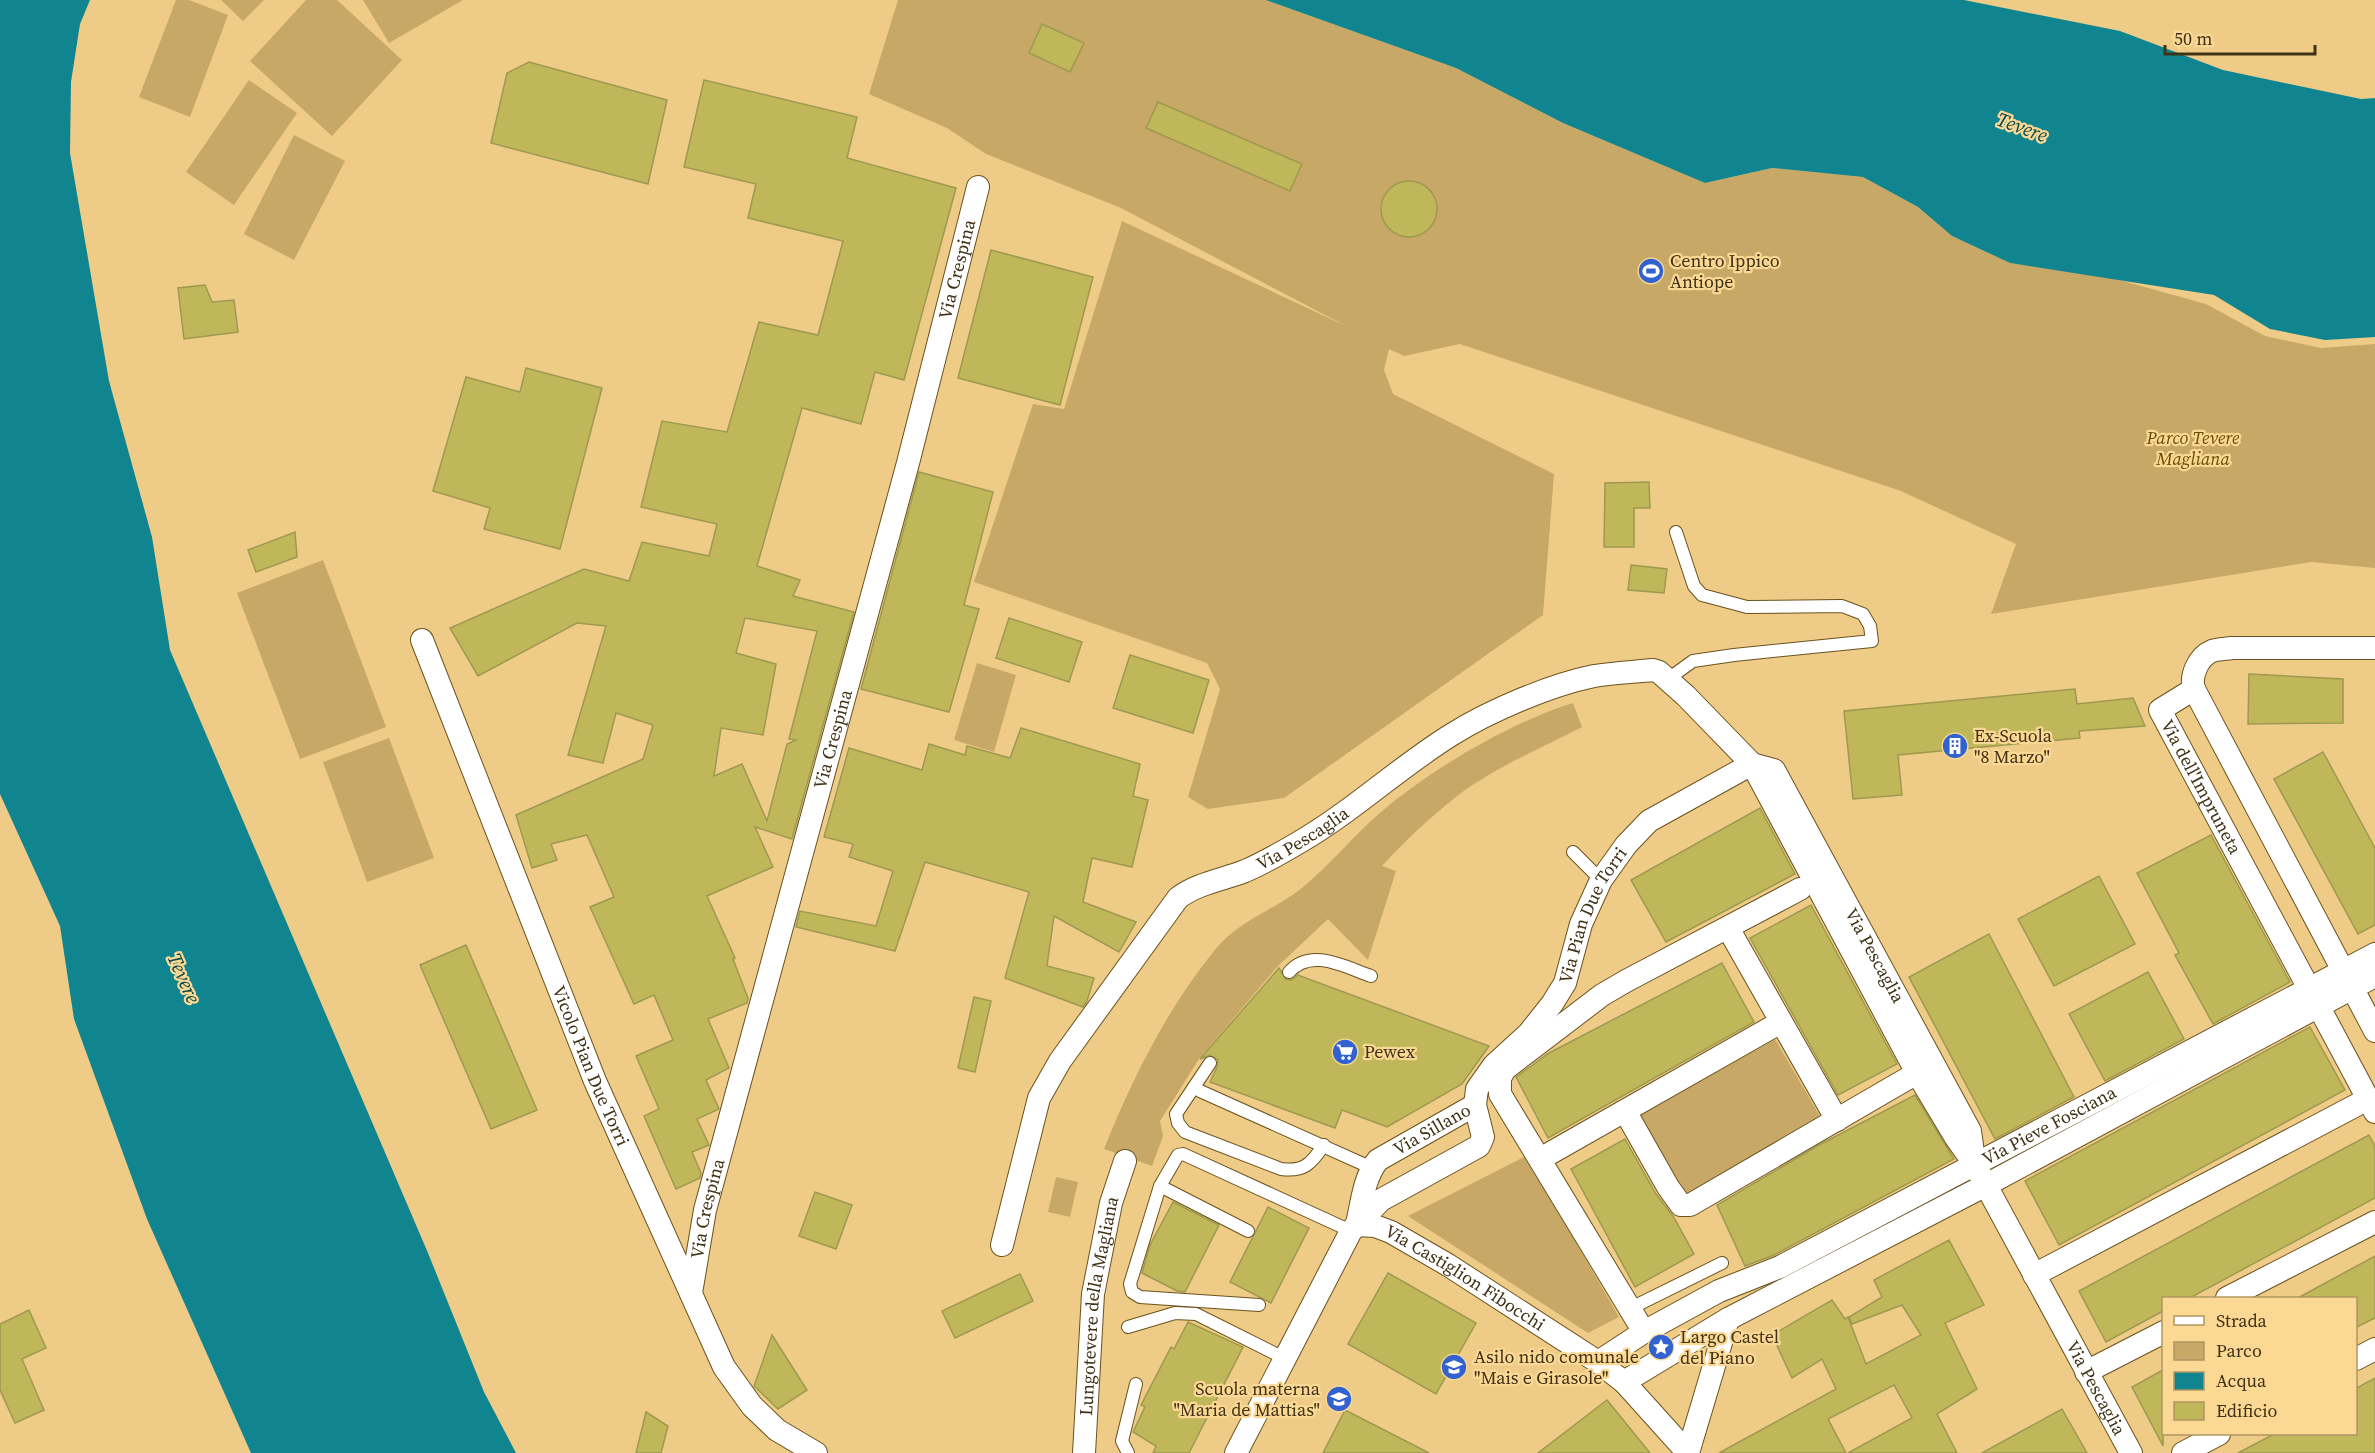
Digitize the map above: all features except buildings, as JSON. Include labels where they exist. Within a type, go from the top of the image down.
[{"type":"street","name":"Via Crespina","points":[[691,1293],[705,1210],[905,474],[978,187]]},
{"type":"street","name":"Vicolo Pian Due Torri","points":[[422,640],[595,1081],[724,1367],[752,1406],[777,1430],[816,1453]]},
{"type":"street","points":[[2375,648],[2232,648],[2211,651],[2199,663],[2192,682],[2375,1031]]},
{"type":"street","name":"Via Pescaglia","points":[[1002,1245],[1032,1119],[1046,1085],[1060,1061],[1178,898],[1191,889],[1271,859],[1342,815],[1453,733],[1523,699],[1595,676],[1653,670],[1668,679],[1752,764],[1917,1072],[1956,1138],[1975,1165],[2131,1453]]},
{"type":"street","name":"Via dell'Impruneta","points":[[2194,689],[2160,710],[2372,1106]]},
{"type":"street","name":"Via Pescaglia","points":[[1752,764],[1774,770],[1970,1131],[1975,1165]]},
{"type":"street","name":"Via Pian Due Torri","points":[[1475,1105],[1476,1089],[1494,1065],[1529,1034],[1557,997],[1564,983],[1581,924],[1601,880],[1626,846],[1648,821],[1752,764]]},
{"type":"street","points":[[1688,1453],[1624,1382],[1598,1362],[1644,1332],[1500,1095],[1500,1078],[1505,1069],[1602,995],[1800,889]]},
{"type":"street","points":[[1728,928],[1837,1120]]},
{"type":"street","name":"Via Pieve Fosciana","points":[[1728,1319],[1986,1185],[2348,979],[2375,954]]},
{"type":"street","name":"Via Pieve Fosciana","points":[[2348,979],[2375,976]]},
{"type":"street","name":"Via Pieve Fosciana","points":[[1644,1332],[1719,1291],[1780,1267],[1975,1165],[2313,998]]},
{"type":"street","points":[[1540,1160],[1781,1022]]},
{"type":"street","points":[[1625,1111],[1668,1187],[1681,1205],[1690,1205],[1705,1199],[1917,1072]]},
{"type":"street","name":"Via Sillano","points":[[1236,1453],[1354,1228],[1372,1168],[1378,1160],[1475,1105],[1483,1137],[1479,1146],[1381,1200],[1354,1228]]},
{"type":"street","points":[[2034,1275],[2372,1106]]},
{"type":"street","name":"Lungotevere della Magliana","points":[[1084,1453],[1093,1294],[1111,1203],[1125,1161]]},
{"type":"street","points":[[2231,1297],[2375,1222]]},
{"type":"street","name":"Via Castiglion Fibocchi","points":[[1354,1228],[1375,1227],[1391,1232],[1448,1265],[1598,1362]]},
{"type":"street","points":[[1624,1382],[1728,1319]]},
{"type":"street","points":[[1688,1453],[1728,1319]]},
{"type":"street","points":[[2086,1372],[2162,1333]]},
{"type":"street","points":[[2357,1358],[2375,1349]]},
{"type":"street","points":[[2183,1453],[2217,1435]]},
{"type":"lane","points":[[1668,679],[1692,662],[1734,655],[1872,641],[1870,626],[1863,614],[1842,606],[1747,607],[1702,595],[1694,586],[1676,532]]},
{"type":"lane","points":[[1573,852],[1601,880]]},
{"type":"lane","points":[[1289,972],[1296,964],[1305,960],[1317,960],[1329,961],[1371,976]]},
{"type":"lane","points":[[1210,1063],[1176,1114],[1178,1123],[1185,1132],[1281,1169],[1296,1171],[1314,1160],[1324,1145]]},
{"type":"lane","points":[[1194,1087],[1372,1168]]},
{"type":"lane","points":[[1259,1305],[1140,1297],[1132,1292],[1130,1284],[1160,1186],[1178,1155],[1183,1154],[1354,1228]]},
{"type":"lane","points":[[1160,1186],[1248,1231]]},
{"type":"lane","points":[[1631,1308],[1722,1263]]},
{"type":"lane","points":[[1128,1327],[1175,1313],[1196,1314],[1284,1358]]},
{"type":"lane","points":[[1128,1453],[1122,1441],[1136,1384]]},
{"type":"green space","points":[[176,0],[189,0],[228,15],[190,117],[139,97]]},
{"type":"green space","points":[[221,0],[264,0],[243,21]]},
{"type":"green space","points":[[306,0],[337,0],[402,60],[332,136],[250,61]]},
{"type":"green space","points":[[363,0],[463,0],[389,43]]},
{"type":"green space","name":"Parco Tevere Magliana","points":[[898,0],[1266,0],[1456,68],[1563,123],[1705,183],[1772,168],[1863,177],[1918,207],[1952,236],[2010,263],[2112,278],[2206,304],[2265,336],[2321,348],[2375,344],[2375,568],[2311,562],[1991,614],[2016,544],[1901,491],[1460,344],[1404,356],[1389,349],[1384,370],[1393,394],[1554,474],[1543,615],[1284,798],[1208,809],[1188,797],[1220,689],[1207,663],[974,582],[1033,404],[1064,409],[1122,221],[1346,326],[1121,208],[986,154],[947,128],[869,94]]},
{"type":"green space","points":[[249,80],[297,113],[234,205],[186,172]]},
{"type":"green space","points":[[294,135],[345,161],[294,260],[244,234]]},
{"type":"green space","points":[[323,560],[386,727],[300,759],[237,593]]},
{"type":"green space","points":[[977,663],[1016,675],[994,752],[954,740]]},
{"type":"green space","points":[[1573,703],[1582,727],[1501,768],[1470,787],[1427,821],[1382,866],[1396,871],[1368,960],[1328,919],[1278,966],[1199,1059],[1160,1121],[1163,1136],[1152,1166],[1104,1149],[1126,1097],[1166,1021],[1197,973],[1224,940],[1234,931],[1302,888],[1381,812],[1423,780],[1498,735],[1549,711]]},
{"type":"green space","points":[[389,738],[434,858],[367,882],[323,762]]},
{"type":"green space","points":[[1775,1039],[1824,1123],[1688,1199],[1639,1115]]},
{"type":"green space","points":[[1526,1156],[1619,1317],[1588,1333],[1408,1216]]},
{"type":"green space","points":[[1056,1177],[1078,1182],[1070,1217],[1048,1212]]},
{"type":"water","name":"Tevere","points":[[0,0],[90,0],[80,24],[71,82],[70,153],[109,381],[152,537],[170,650],[428,1253],[484,1392],[516,1453],[251,1453],[147,1219],[74,1019],[60,926],[0,794]]},
{"type":"water","name":"Tevere","points":[[1266,0],[1964,0],[2120,31],[2223,70],[2361,99],[2375,98],[2375,337],[2325,340],[2270,329],[2214,295],[2010,263],[1952,236],[1918,207],[1863,177],[1772,168],[1705,183],[1563,123],[1456,68]]},
{"type":"place","name":"Centro Ippico Antiope","points":[[1651,271]]},
{"type":"place","name":"Ex-Scuola \"8 Marzo\"","points":[[1955,746]]},
{"type":"place","name":"Pewex","points":[[1345,1052]]},
{"type":"place","name":"Largo Castel del Piano","points":[[1661,1347]]},
{"type":"place","name":"Asilo nido comunale \"Mais e Girasole\"","points":[[1454,1367]]},
{"type":"place","name":"Scuola materna \"Maria de Mattias\"","points":[[1339,1399]]}]
